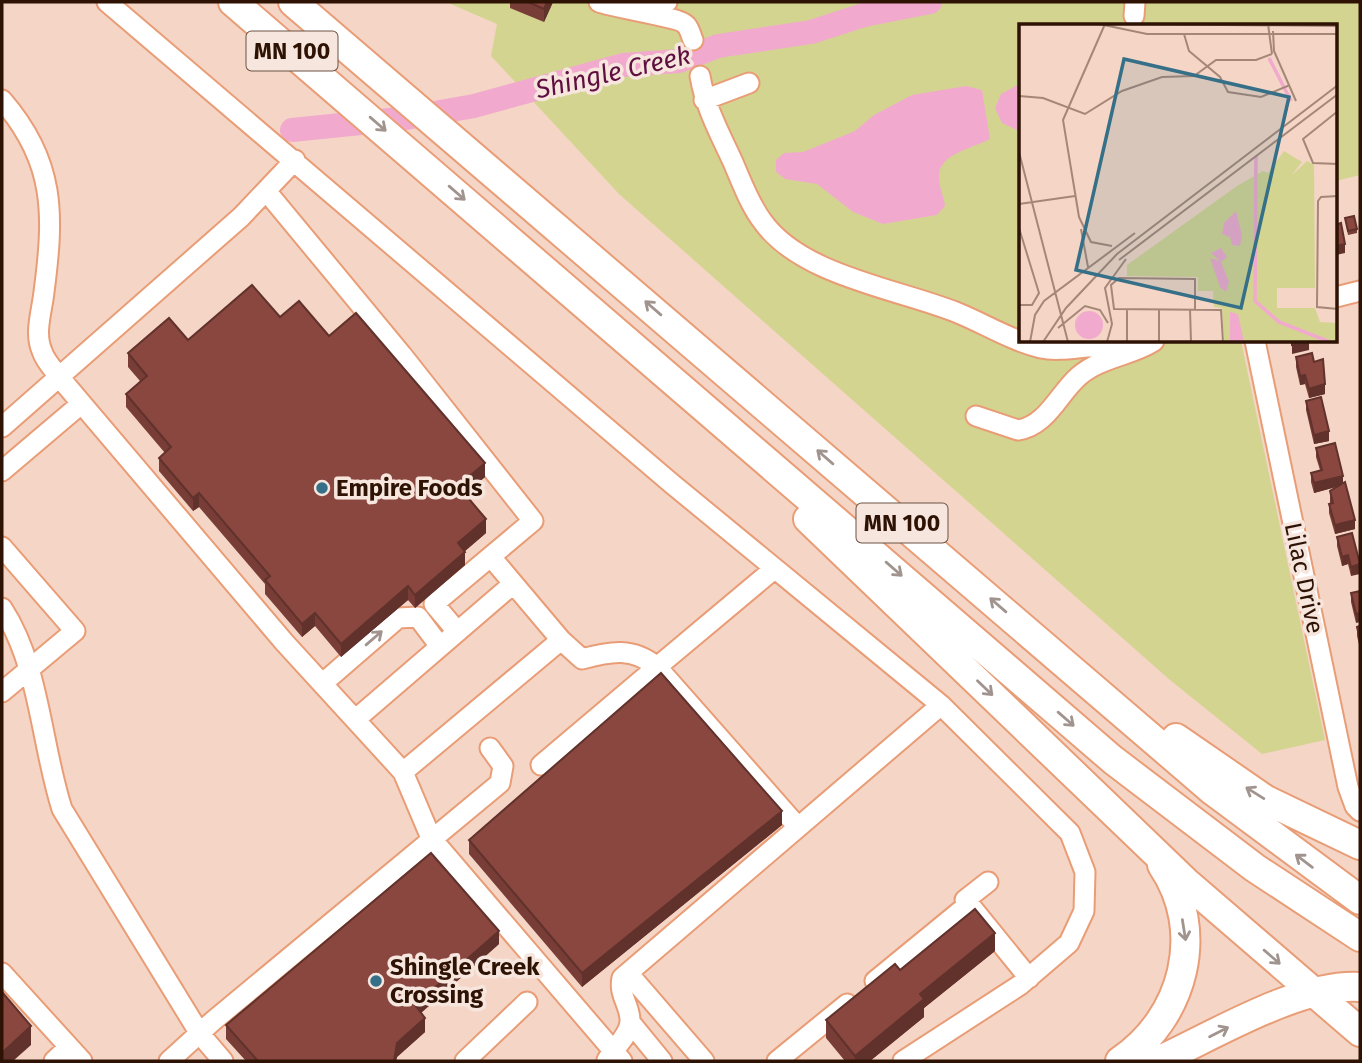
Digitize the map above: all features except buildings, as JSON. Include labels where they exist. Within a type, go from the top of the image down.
[{"type":"highway","name":"MN 100","points":[[233,2],[583,300],[1113,760],[1255,868],[1360,937]]},
{"type":"highway","name":"MN 100","points":[[293,2],[453,136],[1213,791],[1360,900]]},
{"type":"highway","points":[[583,300],[723,440],[1149,846],[1313,994],[1360,1032]]},
{"type":"highway","points":[[1027,631],[1241,785],[1307,822],[1360,845]]},
{"type":"highway","points":[[1120,1061],[1144,1042],[1169,1010],[1186,963],[1185,930],[1180,908],[1171,881],[1149,846]]},
{"type":"highway","points":[[1158,1061],[1268,1009],[1334,988],[1360,987]]},
{"type":"street","points":[[107,2],[774,569],[802,588],[941,705],[1070,833],[1084,872],[1084,911],[1069,943],[1029,978],[906,1060]]},
{"type":"street","points":[[599,2],[629,11],[674,17],[687,26],[693,40]]},
{"type":"street","points":[[629,11],[667,2]]},
{"type":"street","points":[[700,76],[705,100],[761,220],[774,235],[802,254],[874,288],[957,313],[1019,340]]},
{"type":"street","points":[[705,100],[749,83]]},
{"type":"street","points":[[2,100],[28,134],[44,169],[51,201],[51,237],[38,335],[42,352],[81,404],[284,642],[403,772],[431,838],[614,1058],[630,1021]]},
{"type":"street","points":[[2,427],[267,192],[295,160]]},
{"type":"street","points":[[267,192],[402,355],[533,521],[434,604],[456,630]]},
{"type":"street","points":[[1338,296],[1360,291]]},
{"type":"street","points":[[1026,343],[1066,351],[1111,347],[1130,352]]},
{"type":"street","points":[[976,416],[1018,430],[1025,429],[1043,418],[1081,375],[1097,364],[1150,343]]},
{"type":"street","name":"Lilac Drive","points":[[1255,343],[1348,787],[1360,811]]},
{"type":"street","points":[[2,471],[81,404]]},
{"type":"street","points":[[2,547],[75,631],[2,692]]},
{"type":"street","points":[[491,557],[561,640],[582,659],[615,651],[629,652],[646,658],[657,667],[799,827]]},
{"type":"street","points":[[541,765],[774,569]]},
{"type":"street","points":[[356,719],[456,630],[513,584]]},
{"type":"street","points":[[2,608],[22,647],[29,669],[49,770],[62,808],[200,1034],[223,1061]]},
{"type":"street","points":[[323,683],[398,618],[418,617],[439,645]]},
{"type":"street","points":[[403,772],[561,640]]},
{"type":"street","points":[[662,1061],[630,1021],[620,988],[622,978],[941,705]]},
{"type":"street","points":[[169,1061],[431,838],[500,783],[503,766],[490,748]]},
{"type":"street","points":[[988,882],[965,900],[1029,978]]},
{"type":"street","points":[[777,1061],[969,905]]},
{"type":"street","points":[[2,973],[75,1054],[54,1061]]},
{"type":"street","points":[[628,973],[704,1061]]},
{"type":"street","points":[[475,1058],[527,1002]]},
{"type":"green space","points":[[446,2],[1360,2],[1360,175],[1338,180],[1338,24],[1019,24],[1019,343],[1241,343],[1325,740],[1262,754],[1170,680],[619,194],[491,56],[497,24]]},
{"type":"shaded area","points":[[1019,84],[1019,131],[1002,123],[995,108],[1001,94]]},
{"type":"shaded area","points":[[966,86],[982,90],[990,139],[950,157],[944,163],[939,178],[945,206],[937,215],[883,224],[853,212],[817,184],[785,179],[776,172],[776,160],[784,153],[803,152],[855,131],[874,115],[912,95]]},
{"type":"waterway","name":"Shingle Creek","points":[[292,130],[400,119],[474,106],[623,65],[679,61],[718,46],[811,32],[864,15],[930,2]]},
{"type":"place","name":"Empire Foods","points":[[322,488]]},
{"type":"place","name":"Shingle Creek Crossing","points":[[376,981]]}]
